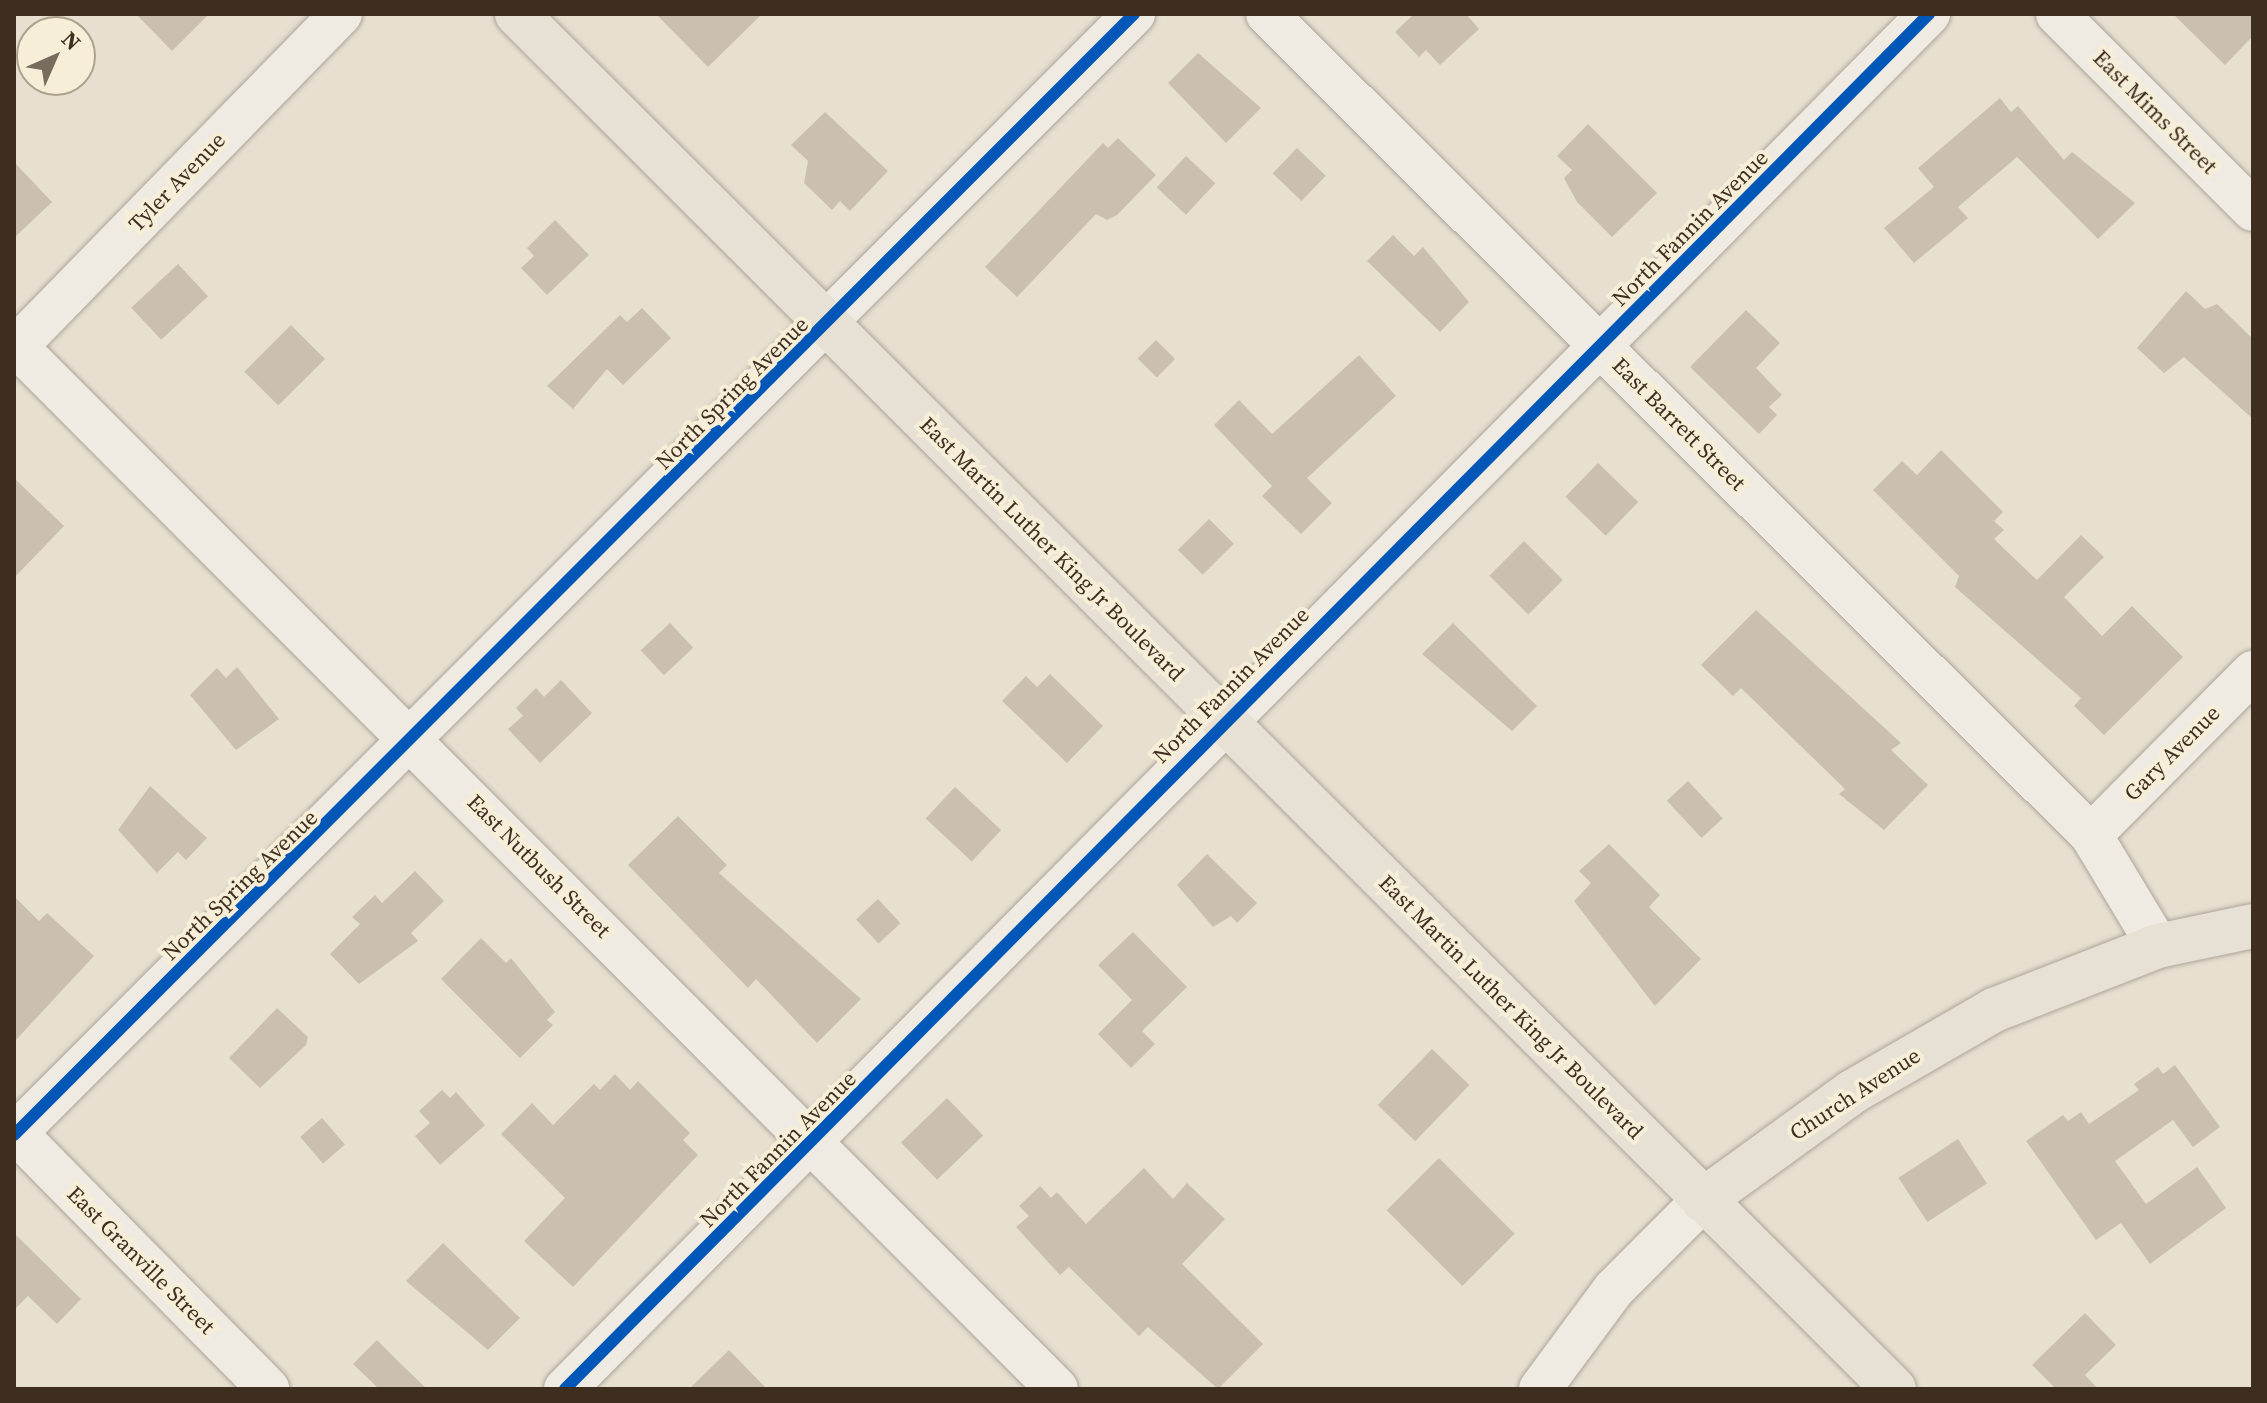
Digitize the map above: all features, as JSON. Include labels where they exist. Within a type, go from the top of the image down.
[{"type":"main road","name":"East Martin Luther King Jr Boulevard","points":[[517,14],[1894,1389]]},
{"type":"main road","name":"Church Avenue","points":[[1703,1200],[1932,1044],[2053,983],[2158,946],[2253,926]]},
{"type":"street","name":"Tyler Avenue","points":[[15,347],[341,14]]},
{"type":"street","name":"North Spring Avenue","points":[[15,1133],[415,741],[1134,14]]},
{"type":"street","name":"East Barrett Street","points":[[1267,14],[2091,835],[2158,946]]},
{"type":"street","name":"North Fannin Avenue","points":[[565,1389],[813,1144],[1223,720],[1602,347],[1929,14]]},
{"type":"street","name":"East Mims Street","points":[[2057,14],[2253,210]]},
{"type":"street","name":"East Nutbush Street","points":[[15,347],[415,741],[1057,1389]]},
{"type":"street","name":"Gary Avenue","points":[[2091,835],[2253,672]]},
{"type":"street","name":"East Granville Street","points":[[15,1133],[268,1389]]},
{"type":"street","name":"Church Avenue","points":[[1540,1389],[1614,1289],[1703,1200]]},
{"type":"building","points":[[136,14],[209,14],[172,51]]},
{"type":"building","points":[[656,14],[762,14],[708,67]]},
{"type":"building","points":[[1414,14],[1466,14],[1479,29],[1440,65],[1426,50],[1419,57],[1395,32]]},
{"type":"building","points":[[2173,14],[2253,14],[2253,36],[2225,65]]},
{"type":"building","points":[[1198,53],[1261,108],[1226,143],[1168,83]]},
{"type":"building","points":[[2000,98],[2011,112],[2018,106],[2064,160],[2072,152],[2135,203],[2098,239],[2017,157],[1958,207],[1968,218],[1914,263],[1884,228],[1934,187],[1918,168]]},
{"type":"building","points":[[825,112],[888,171],[850,211],[840,201],[832,210],[804,183],[808,161],[791,145]]},
{"type":"building","points":[[1588,124],[1657,193],[1612,237],[1577,202],[1564,178],[1572,170],[1557,156]]},
{"type":"building","points":[[1118,138],[1156,175],[1117,215],[1107,220],[1096,214],[1017,297],[985,267],[1103,143],[1108,148]]},
{"type":"building","points":[[1297,148],[1326,176],[1301,201],[1273,173]]},
{"type":"building","points":[[1186,156],[1215,183],[1186,215],[1157,187]]},
{"type":"building","points":[[14,162],[52,202],[14,238]]},
{"type":"building","points":[[555,220],[589,255],[547,295],[521,268],[534,256],[527,248]]},
{"type":"building","points":[[1393,235],[1414,256],[1423,247],[1469,302],[1440,332],[1367,261]]},
{"type":"building","points":[[178,264],[208,296],[161,340],[131,308]]},
{"type":"building","points":[[2186,291],[2205,309],[2217,304],[2253,339],[2253,419],[2184,357],[2164,373],[2137,348]]},
{"type":"building","points":[[642,308],[671,338],[623,385],[607,369],[573,409],[547,386],[620,315],[627,322]]},
{"type":"building","points":[[1746,310],[1780,343],[1756,368],[1782,395],[1769,407],[1777,415],[1759,434],[1690,367]]},
{"type":"building","points":[[291,325],[325,359],[278,406],[244,372]]},
{"type":"building","points":[[1156,340],[1175,359],[1157,377],[1138,358]]},
{"type":"building","points":[[1359,355],[1396,396],[1307,478],[1332,503],[1301,534],[1262,496],[1272,486],[1214,425],[1239,400],[1272,434]]},
{"type":"building","points":[[1941,450],[2003,512],[1994,521],[2004,530],[1994,539],[2037,580],[2081,535],[2104,557],[2064,597],[2102,636],[2132,606],[2183,657],[2104,735],[2074,706],[2081,698],[1955,587],[1959,576],[1873,490],[1902,461],[1917,475]]},
{"type":"building","points":[[1598,463],[1638,502],[1606,536],[1565,497]]},
{"type":"building","points":[[14,478],[64,526],[14,578]]},
{"type":"building","points":[[1209,519],[1234,544],[1203,575],[1178,550]]},
{"type":"building","points":[[1524,541],[1563,580],[1528,615],[1489,576]]},
{"type":"building","points":[[1756,610],[1901,743],[1891,750],[1928,785],[1884,830],[1839,794],[1845,789],[1741,688],[1733,696],[1701,665]]},
{"type":"building","points":[[670,623],[693,648],[664,675],[641,650]]},
{"type":"building","points":[[1453,623],[1537,706],[1512,731],[1422,654]]},
{"type":"building","points":[[237,667],[279,719],[236,750],[190,695],[217,668],[226,678]]},
{"type":"building","points":[[1050,674],[1103,726],[1067,763],[1002,701],[1026,676],[1037,687]]},
{"type":"building","points":[[561,680],[592,713],[540,763],[508,729],[523,716],[516,708],[536,688],[544,697]]},
{"type":"building","points":[[1688,781],[1723,818],[1702,838],[1667,801]]},
{"type":"building","points":[[150,786],[207,838],[186,860],[178,852],[157,873],[118,830]]},
{"type":"building","points":[[955,787],[1001,830],[972,861],[926,818]]},
{"type":"building","points":[[678,816],[727,865],[719,873],[861,999],[817,1043],[756,979],[748,988],[628,865]]},
{"type":"building","points":[[1609,844],[1660,895],[1649,907],[1701,959],[1655,1006],[1574,901],[1591,883],[1579,871]]},
{"type":"building","points":[[1207,854],[1257,903],[1237,923],[1231,916],[1213,927],[1177,885]]},
{"type":"building","points":[[415,871],[444,901],[411,933],[418,941],[359,984],[330,954],[360,924],[352,917],[375,895],[382,903]]},
{"type":"building","points":[[14,896],[39,921],[47,913],[94,956],[14,1042]]},
{"type":"building","points":[[878,899],[901,923],[879,944],[856,919]]},
{"type":"building","points":[[1133,932],[1187,987],[1142,1031],[1155,1044],[1131,1068],[1098,1034],[1132,1000],[1098,965]]},
{"type":"building","points":[[481,938],[506,963],[511,958],[555,1012],[547,1020],[553,1025],[520,1058],[441,979]]},
{"type":"building","points":[[277,1008],[308,1037],[306,1045],[260,1088],[229,1058]]},
{"type":"building","points":[[1432,1049],[1469,1085],[1415,1141],[1378,1105]]},
{"type":"building","points":[[2175,1065],[2220,1127],[2193,1147],[2173,1120],[2115,1161],[2146,1204],[2197,1167],[2226,1208],[2150,1264],[2121,1223],[2096,1240],[2026,1141],[2063,1115],[2068,1121],[2081,1112],[2089,1124],[2139,1090],[2134,1084],[2158,1067],[2163,1074]]},
{"type":"building","points":[[615,1074],[630,1090],[638,1081],[690,1133],[683,1140],[698,1155],[573,1287],[524,1241],[565,1198],[501,1134],[532,1103],[553,1125],[594,1084],[600,1090]]},
{"type":"building","points":[[442,1090],[450,1098],[456,1092],[485,1125],[440,1165],[415,1136],[430,1123],[419,1111]]},
{"type":"building","points":[[947,1098],[983,1135],[937,1180],[901,1142]]},
{"type":"building","points":[[322,1118],[345,1144],[323,1163],[300,1137]]},
{"type":"building","points":[[1958,1139],[1987,1183],[1927,1222],[1898,1178]]},
{"type":"building","points":[[1439,1158],[1515,1234],[1462,1286],[1387,1210]]},
{"type":"building","points":[[1144,1168],[1173,1199],[1187,1183],[1225,1219],[1182,1264],[1263,1344],[1218,1389],[1148,1327],[1139,1336],[1069,1267],[1060,1275],[1016,1227],[1029,1216],[1019,1206],[1040,1186],[1051,1198],[1057,1192],[1086,1224]]},
{"type":"building","points":[[14,1233],[81,1299],[57,1324],[28,1296],[14,1310]]},
{"type":"building","points":[[443,1243],[520,1318],[488,1350],[406,1281]]},
{"type":"building","points":[[2085,1313],[2116,1345],[2085,1375],[2098,1389],[2056,1389],[2032,1365]]},
{"type":"building","points":[[377,1340],[427,1389],[379,1389],[353,1364]]},
{"type":"building","points":[[729,1350],[767,1389],[689,1389]]},
{"type":"cycle path","points":[[14,1135],[1134,14]]},
{"type":"cycle path","points":[[565,1389],[1929,14]]}]
